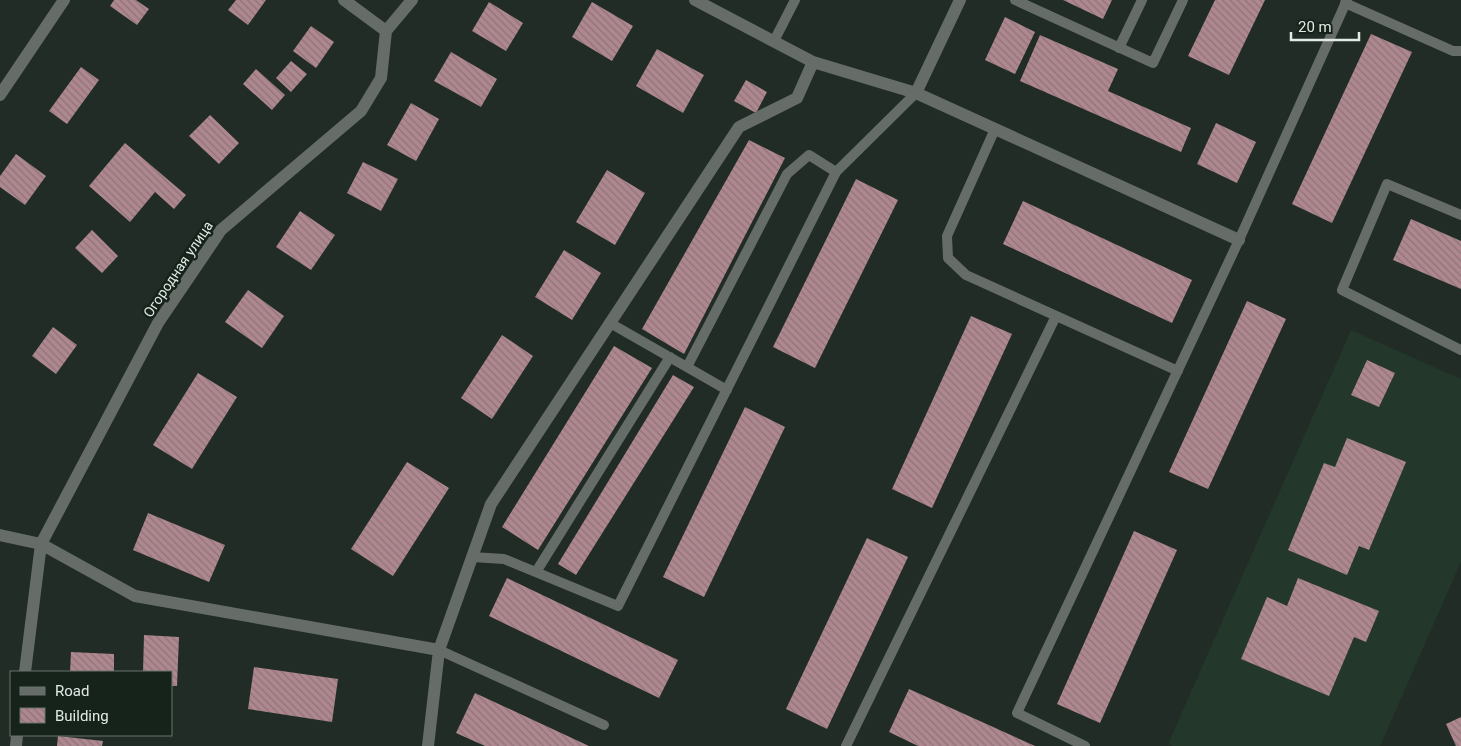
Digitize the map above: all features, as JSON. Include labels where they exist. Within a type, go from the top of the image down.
[{"type":"street","points":[[0,95],[64,0]]},
{"type":"street","points":[[344,0],[386,32],[412,0]]},
{"type":"street","points":[[695,0],[813,62],[916,93],[1239,240]]},
{"type":"street","points":[[916,93],[960,0]]},
{"type":"street","name":"Огородная улица","points":[[41,544],[158,323],[221,230],[361,111],[381,78],[386,32]]},
{"type":"street","points":[[428,746],[439,650],[490,504],[739,127],[797,98],[813,62]]},
{"type":"street","points":[[0,535],[41,544],[135,596],[439,650]]},
{"type":"street","points":[[25,671],[41,544]]},
{"type":"lane","points":[[774,42],[795,0]]},
{"type":"lane","points":[[1015,0],[1153,63],[1183,0]]},
{"type":"lane","points":[[1119,48],[1142,0]]},
{"type":"lane","points":[[1085,746],[1017,713],[1239,240],[1346,1],[1453,51],[1461,51]]},
{"type":"lane","points":[[472,557],[504,559],[618,606],[836,172],[916,93]]},
{"type":"lane","points":[[995,129],[947,236],[948,258],[966,275],[1178,371]]},
{"type":"lane","points":[[688,367],[787,174],[809,155],[836,172]]},
{"type":"lane","points":[[1461,215],[1387,184],[1342,290],[1461,350]]},
{"type":"lane","points":[[846,746],[1056,316]]},
{"type":"lane","points":[[610,323],[727,390]]},
{"type":"lane","points":[[536,572],[670,358]]},
{"type":"lane","points":[[439,650],[604,725]]},
{"type":"shaded area","points":[[1351,330],[1461,379],[1461,562],[1380,746],[1173,746],[1168,744]]},
{"type":"building","points":[[114,0],[136,0],[149,9],[137,25],[110,6]]},
{"type":"building","points":[[236,0],[266,0],[248,25],[228,10]]},
{"type":"building","points":[[1063,0],[1112,0],[1103,19]]},
{"type":"building","points":[[1215,0],[1265,0],[1229,75],[1188,56]]},
{"type":"building","points":[[489,2],[523,23],[506,51],[472,31]]},
{"type":"building","points":[[592,2],[633,26],[612,61],[572,37]]},
{"type":"building","points":[[1005,17],[1035,32],[1015,74],[985,60]]},
{"type":"building","points":[[311,26],[334,42],[316,68],[293,51]]},
{"type":"building","points":[[1371,34],[1412,52],[1332,223],[1292,204]]},
{"type":"building","points":[[1040,35],[1118,69],[1108,91],[1191,128],[1181,152],[1020,81]]},
{"type":"building","points":[[657,49],[704,75],[683,113],[636,86]]},
{"type":"building","points":[[451,52],[497,79],[481,107],[434,81]]},
{"type":"building","points":[[291,61],[307,74],[291,92],[276,78]]},
{"type":"building","points":[[81,67],[99,80],[67,124],[49,111]]},
{"type":"building","points":[[256,69],[285,95],[272,110],[243,84]]},
{"type":"building","points":[[746,80],[767,92],[756,113],[734,101]]},
{"type":"building","points":[[411,103],[439,119],[416,161],[387,145]]},
{"type":"building","points":[[210,115],[239,143],[219,164],[189,136]]},
{"type":"building","points":[[1216,123],[1256,142],[1237,183],[1197,164]]},
{"type":"building","points":[[749,140],[785,158],[684,354],[642,329]]},
{"type":"building","points":[[125,143],[186,195],[174,209],[155,192],[130,222],[89,186]]},
{"type":"building","points":[[16,154],[46,176],[25,205],[0,187],[0,176]]},
{"type":"building","points":[[363,162],[398,179],[381,211],[347,193]]},
{"type":"building","points":[[607,170],[645,193],[615,245],[576,222]]},
{"type":"building","points":[[856,179],[898,200],[815,368],[773,347]]},
{"type":"building","points":[[1023,201],[1192,280],[1172,323],[1003,244]]},
{"type":"building","points":[[300,211],[335,235],[311,270],[276,247]]},
{"type":"building","points":[[1411,219],[1461,241],[1461,289],[1393,260]]},
{"type":"building","points":[[92,230],[118,256],[102,273],[75,248]]},
{"type":"building","points":[[564,250],[601,273],[572,320],[535,297]]},
{"type":"building","points":[[248,290],[284,316],[262,348],[225,322]]},
{"type":"building","points":[[1247,301],[1286,319],[1208,489],[1169,472]]},
{"type":"building","points":[[971,316],[1012,334],[932,508],[892,489]]},
{"type":"building","points":[[53,327],[77,345],[56,374],[32,356]]},
{"type":"building","points":[[502,335],[533,356],[492,419],[461,398]]},
{"type":"building","points":[[614,346],[652,368],[538,550],[502,527]]},
{"type":"building","points":[[1367,360],[1395,373],[1379,407],[1351,395]]},
{"type":"building","points":[[198,373],[237,397],[192,469],[153,445]]},
{"type":"building","points":[[673,375],[694,387],[576,575],[558,564]]},
{"type":"building","points":[[745,407],[785,427],[704,597],[663,577]]},
{"type":"building","points":[[1347,438],[1406,462],[1369,550],[1359,546],[1347,575],[1288,550],[1324,463],[1335,467]]},
{"type":"building","points":[[407,462],[449,488],[393,576],[351,549]]},
{"type":"building","points":[[148,513],[225,545],[209,582],[133,550]]},
{"type":"building","points":[[1134,531],[1177,550],[1100,723],[1057,704]]},
{"type":"building","points":[[867,538],[908,557],[827,729],[786,709]]},
{"type":"building","points":[[507,578],[678,660],[659,698],[489,616]]},
{"type":"building","points":[[1298,578],[1379,611],[1366,642],[1354,637],[1329,696],[1241,659],[1267,597],[1287,606]]},
{"type":"building","points":[[144,635],[179,637],[177,686],[172,686],[172,671],[143,671]]},
{"type":"building","points":[[71,652],[114,654],[114,671],[70,671]]},
{"type":"building","points":[[254,667],[338,679],[332,722],[248,709]]},
{"type":"building","points":[[909,689],[1035,746],[918,746],[889,732]]},
{"type":"building","points":[[475,693],[589,746],[485,746],[456,733]]},
{"type":"building","points":[[1461,717],[1461,746],[1456,746],[1446,724]]},
{"type":"building","points":[[58,736],[103,741],[102,746],[57,746]]}]
